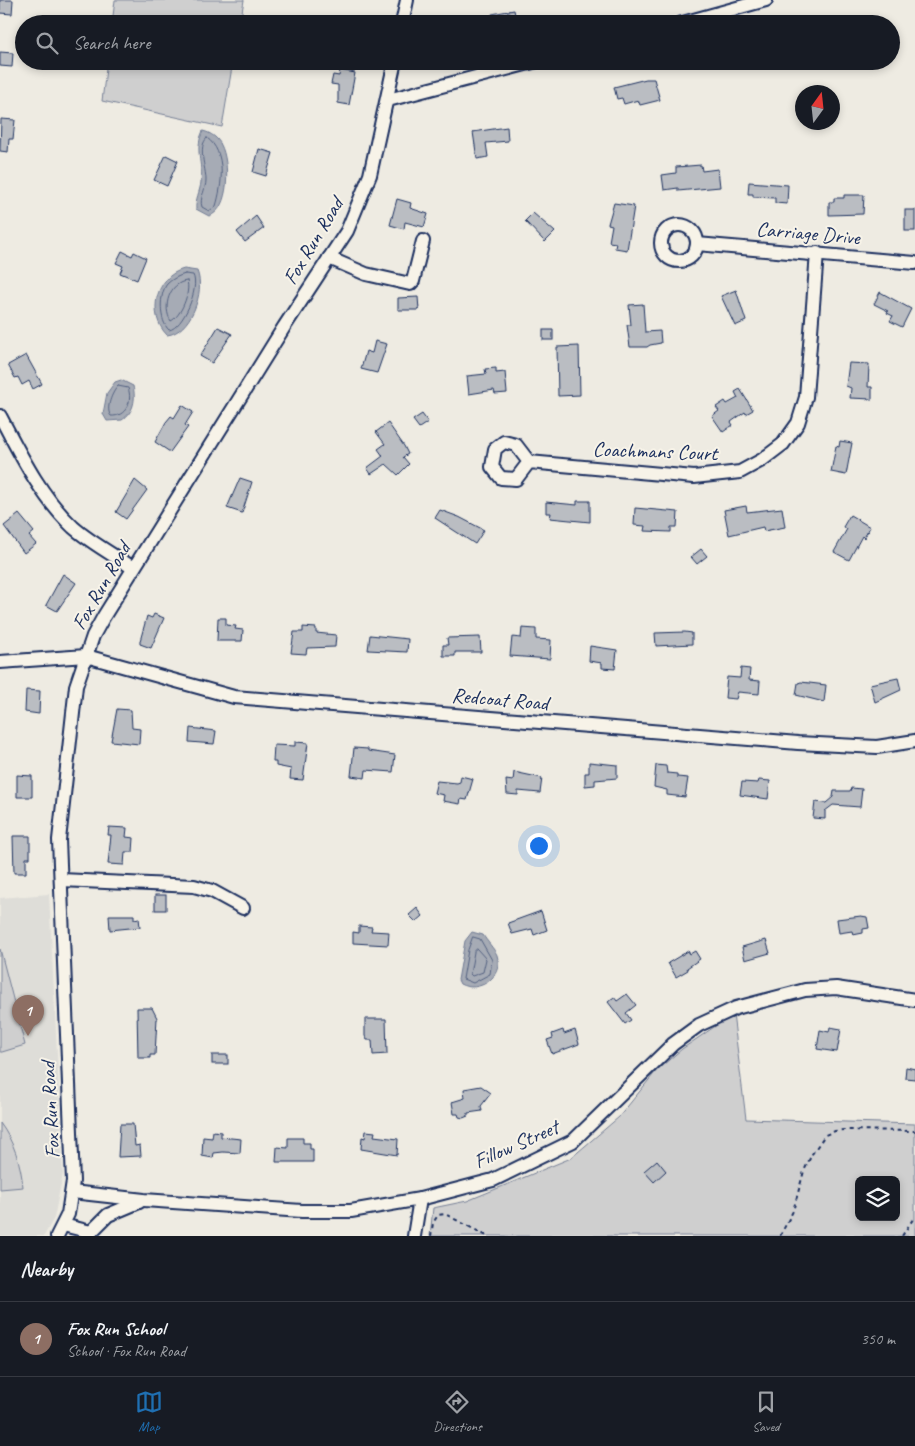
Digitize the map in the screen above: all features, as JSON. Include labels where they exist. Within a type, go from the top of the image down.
[{"type":"street","points":[[404,15],[407,0]]},
{"type":"street","points":[[712,15],[766,0]]},
{"type":"street","name":"Fox Run Road","points":[[72,1192],[73,1167],[59,840],[76,686],[86,656],[104,616],[284,326],[347,231],[370,175],[393,70]]},
{"type":"street","points":[[388,100],[503,70]]},
{"type":"street","points":[[329,258],[366,274],[410,284],[414,280],[423,241]]},
{"type":"street","name":"Carriage Drive","points":[[697,244],[915,263]]},
{"type":"street","name":"Coachmans Court","points":[[529,462],[694,477],[740,472],[762,460],[783,444],[798,423],[806,397],[817,253]]},
{"type":"street","points":[[0,416],[24,461],[50,500],[74,527],[133,568]]},
{"type":"street","name":"Redcoat Road","points":[[0,662],[86,656],[234,697],[798,743],[877,747],[915,741]]},
{"type":"street","points":[[61,880],[194,886],[212,891],[243,908]]},
{"type":"street","name":"Fillow Street","points":[[144,1200],[108,1215],[89,1234],[60,1231],[72,1192],[144,1200],[302,1210],[351,1210],[420,1199],[493,1180],[573,1142],[673,1044],[699,1025],[736,1008],[805,990],[828,989],[868,992],[915,1000]]},
{"type":"street","points":[[414,1236],[420,1199]]},
{"type":"path","points":[[780,1236],[794,1211],[804,1171],[825,1135],[844,1130],[915,1131]]},
{"type":"path","points":[[431,1236],[435,1218],[438,1215],[445,1214],[487,1236]]},
{"type":"path","points":[[902,1236],[915,1216]]},
{"type":"shaded area","points":[[115,0],[244,0],[242,15],[113,15]]},
{"type":"shaded area","points":[[106,70],[232,70],[222,127],[102,101]]},
{"type":"shaded area","points":[[49,894],[63,1174],[54,1218],[44,1236],[0,1236],[0,898]]},
{"type":"shaded area","points":[[0,949],[25,1045],[2,1052],[0,1052]]},
{"type":"shaded area","points":[[733,1014],[746,1119],[915,1124],[915,1236],[430,1236],[433,1208],[467,1201],[571,1158],[619,1117],[657,1070],[682,1049]]},
{"type":"shaded area","points":[[0,1123],[16,1154],[21,1170],[23,1187],[0,1189]]},
{"type":"water","points":[[203,131],[214,136],[220,142],[227,173],[221,205],[216,212],[209,216],[196,209],[201,182],[199,144]]},
{"type":"water","points":[[184,269],[197,271],[199,280],[198,300],[183,327],[175,333],[167,335],[157,317],[157,297],[166,279]]},
{"type":"water","points":[[121,380],[133,386],[132,409],[122,420],[107,421],[103,414],[107,393],[115,382]]},
{"type":"water","points":[[472,932],[483,935],[496,953],[498,963],[497,970],[488,982],[475,987],[467,987],[460,984],[458,980],[465,941]]},
{"type":"building","points":[[0,0],[13,0],[12,14],[0,13]]},
{"type":"building","points":[[514,10],[515,15],[491,15]]},
{"type":"building","points":[[0,52],[13,53],[12,67],[0,66]]},
{"type":"building","points":[[340,70],[355,73],[349,105],[338,103],[338,85],[331,84],[333,75],[339,76]]},
{"type":"building","points":[[646,79],[654,79],[660,100],[640,105],[638,100],[624,104],[622,98],[617,99],[614,87]]},
{"type":"building","points":[[1,119],[15,120],[13,139],[9,139],[8,152],[0,151]]},
{"type":"building","points":[[507,127],[508,141],[486,143],[488,157],[477,159],[473,132]]},
{"type":"building","points":[[259,149],[273,153],[266,176],[253,172]]},
{"type":"building","points":[[166,155],[178,161],[167,186],[154,180]]},
{"type":"building","points":[[701,165],[702,171],[718,169],[720,187],[678,191],[678,188],[664,190],[662,175],[676,173],[676,167]]},
{"type":"building","points":[[749,182],[788,185],[787,204],[775,203],[775,198],[753,197],[753,194],[748,194]]},
{"type":"building","points":[[844,195],[864,195],[863,214],[829,215],[829,202],[834,202],[834,198],[844,198]]},
{"type":"building","points":[[397,199],[411,203],[410,208],[428,214],[424,227],[405,222],[404,229],[390,225]]},
{"type":"building","points":[[614,203],[634,206],[627,250],[615,248],[616,243],[609,242],[612,225],[608,224]]},
{"type":"building","points":[[905,210],[915,210],[915,231],[905,231]]},
{"type":"building","points":[[533,213],[555,232],[545,242],[525,221]]},
{"type":"building","points":[[256,216],[264,228],[245,242],[237,232]]},
{"type":"building","points":[[122,251],[132,256],[134,252],[146,258],[137,280],[120,273],[123,266],[116,263]]},
{"type":"building","points":[[736,290],[746,321],[735,326],[721,296]]},
{"type":"building","points":[[880,292],[911,309],[902,327],[890,321],[893,316],[887,313],[888,311],[874,304]]},
{"type":"building","points":[[418,297],[419,310],[398,310],[398,298]]},
{"type":"building","points":[[643,304],[645,332],[660,331],[661,343],[647,347],[630,347],[627,325],[631,325],[629,305]]},
{"type":"building","points":[[218,327],[232,334],[212,363],[200,356]]},
{"type":"building","points":[[543,330],[553,330],[553,340],[543,340]]},
{"type":"building","points":[[375,341],[387,344],[377,373],[361,369],[366,351],[372,353]]},
{"type":"building","points":[[579,346],[580,395],[558,396],[557,347]]},
{"type":"building","points":[[26,355],[42,384],[33,389],[29,381],[22,385],[18,377],[15,378],[8,365]]},
{"type":"building","points":[[849,363],[869,364],[868,387],[872,387],[872,399],[850,398],[851,388],[846,386]]},
{"type":"building","points":[[496,368],[496,373],[505,372],[507,393],[495,394],[494,390],[469,394],[467,376],[486,374],[485,369]]},
{"type":"building","points":[[740,389],[753,410],[746,414],[745,412],[731,422],[733,425],[723,432],[712,416],[719,411],[716,407],[725,401],[727,404],[738,398],[735,392]]},
{"type":"building","points":[[182,405],[193,412],[185,425],[188,427],[170,452],[155,442],[166,422],[171,416],[174,418]]},
{"type":"building","points":[[422,414],[428,422],[419,428],[413,420]]},
{"type":"building","points":[[388,423],[404,446],[408,454],[403,457],[409,464],[398,475],[386,464],[371,474],[367,468],[383,456],[378,449],[385,444],[376,432]]},
{"type":"building","points":[[840,441],[852,443],[846,475],[831,472],[836,446],[839,447]]},
{"type":"building","points":[[240,478],[252,482],[242,513],[227,508]]},
{"type":"building","points":[[135,480],[147,490],[126,519],[116,512]]},
{"type":"building","points":[[577,501],[590,501],[590,522],[550,518],[551,513],[546,513],[546,502],[577,505]]},
{"type":"building","points":[[746,506],[747,512],[782,508],[785,527],[764,531],[763,527],[729,535],[724,510]]},
{"type":"building","points":[[635,508],[678,512],[677,527],[671,527],[671,532],[644,531],[645,526],[634,525]]},
{"type":"building","points":[[440,510],[484,530],[475,544],[435,518]]},
{"type":"building","points":[[19,514],[34,532],[29,536],[36,544],[24,553],[4,526]]},
{"type":"building","points":[[850,515],[870,527],[864,538],[862,536],[849,560],[834,552],[847,529],[843,527]]},
{"type":"building","points":[[701,549],[707,556],[697,564],[691,557]]},
{"type":"building","points":[[63,574],[76,583],[57,611],[46,605]]},
{"type":"building","points":[[154,614],[164,618],[151,648],[140,644],[140,641],[147,616],[152,618]]},
{"type":"building","points":[[218,618],[226,618],[226,625],[236,626],[235,629],[243,630],[242,641],[217,641]]},
{"type":"building","points":[[303,627],[316,628],[316,633],[336,635],[335,647],[307,648],[306,654],[291,653],[294,632],[303,632]]},
{"type":"building","points":[[522,628],[536,629],[536,639],[551,640],[550,659],[510,656],[512,637],[521,638]]},
{"type":"building","points":[[655,633],[692,633],[692,644],[656,646]]},
{"type":"building","points":[[370,635],[408,639],[407,652],[368,650]]},
{"type":"building","points":[[480,637],[481,652],[455,652],[455,656],[443,656],[443,645],[448,645],[447,638]]},
{"type":"building","points":[[590,646],[617,650],[615,669],[602,668],[602,663],[589,661]]},
{"type":"building","points":[[741,668],[750,669],[749,680],[760,681],[759,694],[738,692],[736,699],[725,698],[727,677],[740,678]]},
{"type":"building","points":[[898,678],[901,690],[875,702],[870,684]]},
{"type":"building","points":[[798,683],[826,685],[824,702],[796,695]]},
{"type":"building","points":[[26,690],[40,691],[39,714],[25,712]]},
{"type":"building","points":[[117,709],[131,710],[132,728],[140,729],[139,744],[111,741]]},
{"type":"building","points":[[190,728],[216,731],[214,744],[189,742]]},
{"type":"building","points":[[295,742],[308,743],[303,780],[290,779],[291,769],[276,766],[276,762],[273,762],[274,745],[295,746]]},
{"type":"building","points":[[354,748],[395,755],[393,772],[366,770],[365,778],[351,776]]},
{"type":"building","points":[[589,762],[617,765],[617,778],[595,780],[595,785],[585,786],[585,773],[589,773]]},
{"type":"building","points":[[656,765],[666,766],[667,773],[677,774],[677,777],[688,778],[685,797],[667,795],[667,790],[654,787]]},
{"type":"building","points":[[514,772],[542,778],[540,793],[518,791],[518,795],[507,794],[506,780],[513,781]]},
{"type":"building","points":[[17,775],[32,776],[32,797],[17,797]]},
{"type":"building","points":[[461,776],[473,779],[467,800],[461,799],[460,804],[443,801],[444,795],[434,793],[437,781],[457,783],[460,782]]},
{"type":"building","points":[[759,780],[770,781],[768,799],[740,795],[742,782],[758,783]]},
{"type":"building","points":[[851,788],[862,789],[860,807],[833,805],[825,811],[825,819],[813,818],[815,802],[826,803],[833,797],[834,791],[850,791]]},
{"type":"building","points":[[109,827],[127,828],[126,837],[134,838],[133,852],[125,852],[124,865],[108,864],[111,835],[108,835]]},
{"type":"building","points":[[13,836],[30,836],[30,858],[26,858],[26,873],[14,873]]},
{"type":"building","points":[[155,895],[166,895],[166,910],[155,910]]},
{"type":"building","points":[[417,908],[423,916],[416,922],[409,915]]},
{"type":"building","points":[[541,911],[547,930],[534,935],[532,929],[512,934],[508,923]]},
{"type":"building","points":[[109,915],[134,915],[134,919],[139,918],[140,927],[110,930]]},
{"type":"building","points":[[867,917],[869,928],[863,929],[863,933],[853,935],[852,931],[839,933],[837,919]]},
{"type":"building","points":[[359,926],[372,927],[371,931],[389,932],[388,945],[353,943],[353,932],[359,933]]},
{"type":"building","points":[[766,940],[770,953],[745,960],[742,947]]},
{"type":"building","points":[[688,951],[690,954],[695,951],[700,959],[687,968],[688,970],[676,977],[668,963]]},
{"type":"building","points":[[627,994],[636,1005],[626,1013],[631,1020],[625,1024],[608,1002],[614,997],[617,1001]]},
{"type":"building","points":[[137,1008],[152,1008],[157,1018],[155,1055],[150,1055],[150,1058],[138,1058]]},
{"type":"building","points":[[365,1019],[386,1019],[387,1054],[373,1055],[372,1040],[367,1040],[365,1036]]},
{"type":"building","points":[[830,1027],[841,1029],[837,1052],[817,1049],[820,1030],[829,1032]]},
{"type":"building","points":[[563,1030],[564,1034],[575,1030],[579,1044],[552,1054],[547,1040],[553,1038],[552,1034]]},
{"type":"building","points":[[212,1055],[228,1055],[228,1064],[212,1064]]},
{"type":"building","points":[[906,1067],[915,1069],[915,1079],[905,1078]]},
{"type":"building","points":[[481,1086],[491,1093],[481,1106],[482,1111],[468,1113],[468,1116],[463,1118],[459,1117],[458,1114],[454,1114],[452,1102],[465,1098],[464,1089]]},
{"type":"building","points":[[120,1124],[133,1124],[135,1146],[140,1145],[141,1156],[118,1157]]},
{"type":"building","points":[[213,1131],[221,1132],[221,1137],[241,1139],[240,1153],[214,1153],[213,1158],[202,1156],[203,1137],[212,1138]]},
{"type":"building","points":[[366,1131],[375,1132],[374,1136],[398,1139],[397,1155],[361,1149],[362,1137],[365,1138]]},
{"type":"building","points":[[288,1138],[303,1138],[303,1143],[310,1143],[310,1149],[313,1149],[313,1162],[276,1162],[277,1147],[288,1148]]},
{"type":"building","points":[[657,1160],[666,1171],[654,1182],[644,1171]]},
{"type":"place","name":"Fox Run School","points":[[28,1036]]}]
